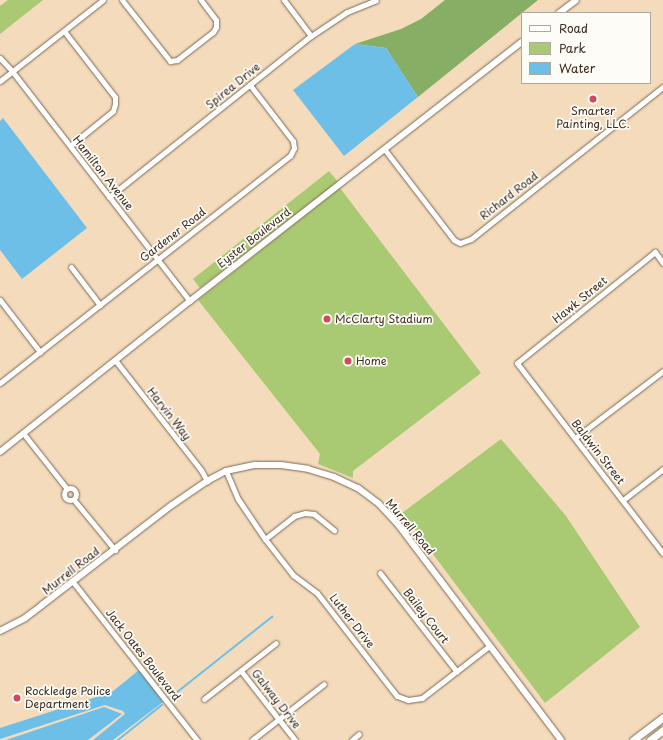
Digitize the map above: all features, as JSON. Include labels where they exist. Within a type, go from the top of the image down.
[{"type":"main road","points":[[633,740],[663,717]]},
{"type":"main road","points":[[653,738],[663,729]]},
{"type":"street","points":[[0,81],[103,0]]},
{"type":"street","points":[[122,0],[170,61],[176,60],[213,32],[216,26],[216,20],[201,0]]},
{"type":"street","points":[[284,0],[311,36]]},
{"type":"street","name":"Spirea Drive","points":[[109,197],[311,36],[347,12],[376,0]]},
{"type":"street","points":[[560,12],[576,0]]},
{"type":"street","points":[[64,31],[115,97],[113,111],[70,146]]},
{"type":"street","name":"Eyster Boulevard","points":[[0,452],[190,300],[385,150],[521,43]]},
{"type":"street","name":"Hamilton Avenue","points":[[0,58],[12,71],[190,300]]},
{"type":"street","name":"Gardener Road","points":[[0,383],[290,156],[294,148],[293,141],[250,85]]},
{"type":"street","name":"Richard Road","points":[[385,150],[454,240],[460,244],[471,239],[663,87]]},
{"type":"street","name":"Hawk Street","points":[[517,363],[655,252],[663,263]]},
{"type":"street","points":[[71,267],[100,305]]},
{"type":"street","points":[[0,300],[40,352]]},
{"type":"street","name":"Harvin Way","points":[[115,360],[200,469],[207,481]]},
{"type":"street","name":"Baldwin Street","points":[[517,363],[663,553]]},
{"type":"street","points":[[575,438],[663,371]]},
{"type":"street","points":[[23,434],[66,489]]},
{"type":"street","name":"Murrell Road","points":[[0,631],[25,618],[172,505],[207,481],[226,471],[256,465],[281,465],[308,469],[334,477],[358,488],[379,504],[397,523],[561,740]]},
{"type":"street","points":[[623,500],[663,469]]},
{"type":"street","name":"Luther Drive","points":[[226,471],[238,499],[265,539],[293,575],[317,593],[396,696],[408,700],[422,698],[489,646]]},
{"type":"street","points":[[66,489],[70,488],[76,490],[77,494],[74,500]]},
{"type":"street","points":[[66,489],[64,493],[65,497],[70,501],[74,500],[115,550]]},
{"type":"street","points":[[265,539],[294,516],[305,512],[314,514],[334,530]]},
{"type":"street","name":"Bailey Court","points":[[380,573],[457,672]]},
{"type":"street","name":"Jack Oates Boulevard","points":[[73,582],[197,740]]},
{"type":"street","points":[[204,699],[276,643]]},
{"type":"street","name":"Galway Drive","points":[[241,671],[295,740]]},
{"type":"street","points":[[252,740],[324,684]]},
{"type":"street","points":[[352,740],[359,734]]},
{"type":"green space","points":[[8,0],[43,0],[0,34],[0,6]]},
{"type":"green space","points":[[445,0],[538,0],[523,12],[521,12],[521,14],[418,97],[386,48],[355,44],[401,29],[421,19]]},
{"type":"green space","points":[[329,171],[338,182],[200,288],[193,279]]},
{"type":"green space","name":"McClarty Stadium","points":[[340,188],[481,373],[353,471],[353,478],[318,464],[320,454],[198,300]]},
{"type":"green space","points":[[501,439],[566,516],[640,627],[545,703],[402,513]]},
{"type":"water","points":[[355,44],[386,48],[418,97],[344,156],[293,90]]},
{"type":"water","points":[[3,118],[87,228],[22,279],[0,250],[0,121]]},
{"type":"water","points":[[139,670],[163,702],[113,740],[93,740],[125,714],[123,711],[105,705],[0,739],[0,728],[112,692]]},
{"type":"water","points":[[104,707],[122,714],[88,740],[6,740]]},
{"type":"waterway","points":[[171,697],[272,617]]},
{"type":"waterway","points":[[118,740],[162,705]]},
{"type":"place","name":"Smarter Painting, LLC.","points":[[593,99]]},
{"type":"place","name":"McClarty Stadium","points":[[327,319]]},
{"type":"place","name":"Home","points":[[348,361]]},
{"type":"place","name":"Rockledge Police Department","points":[[17,698]]}]
